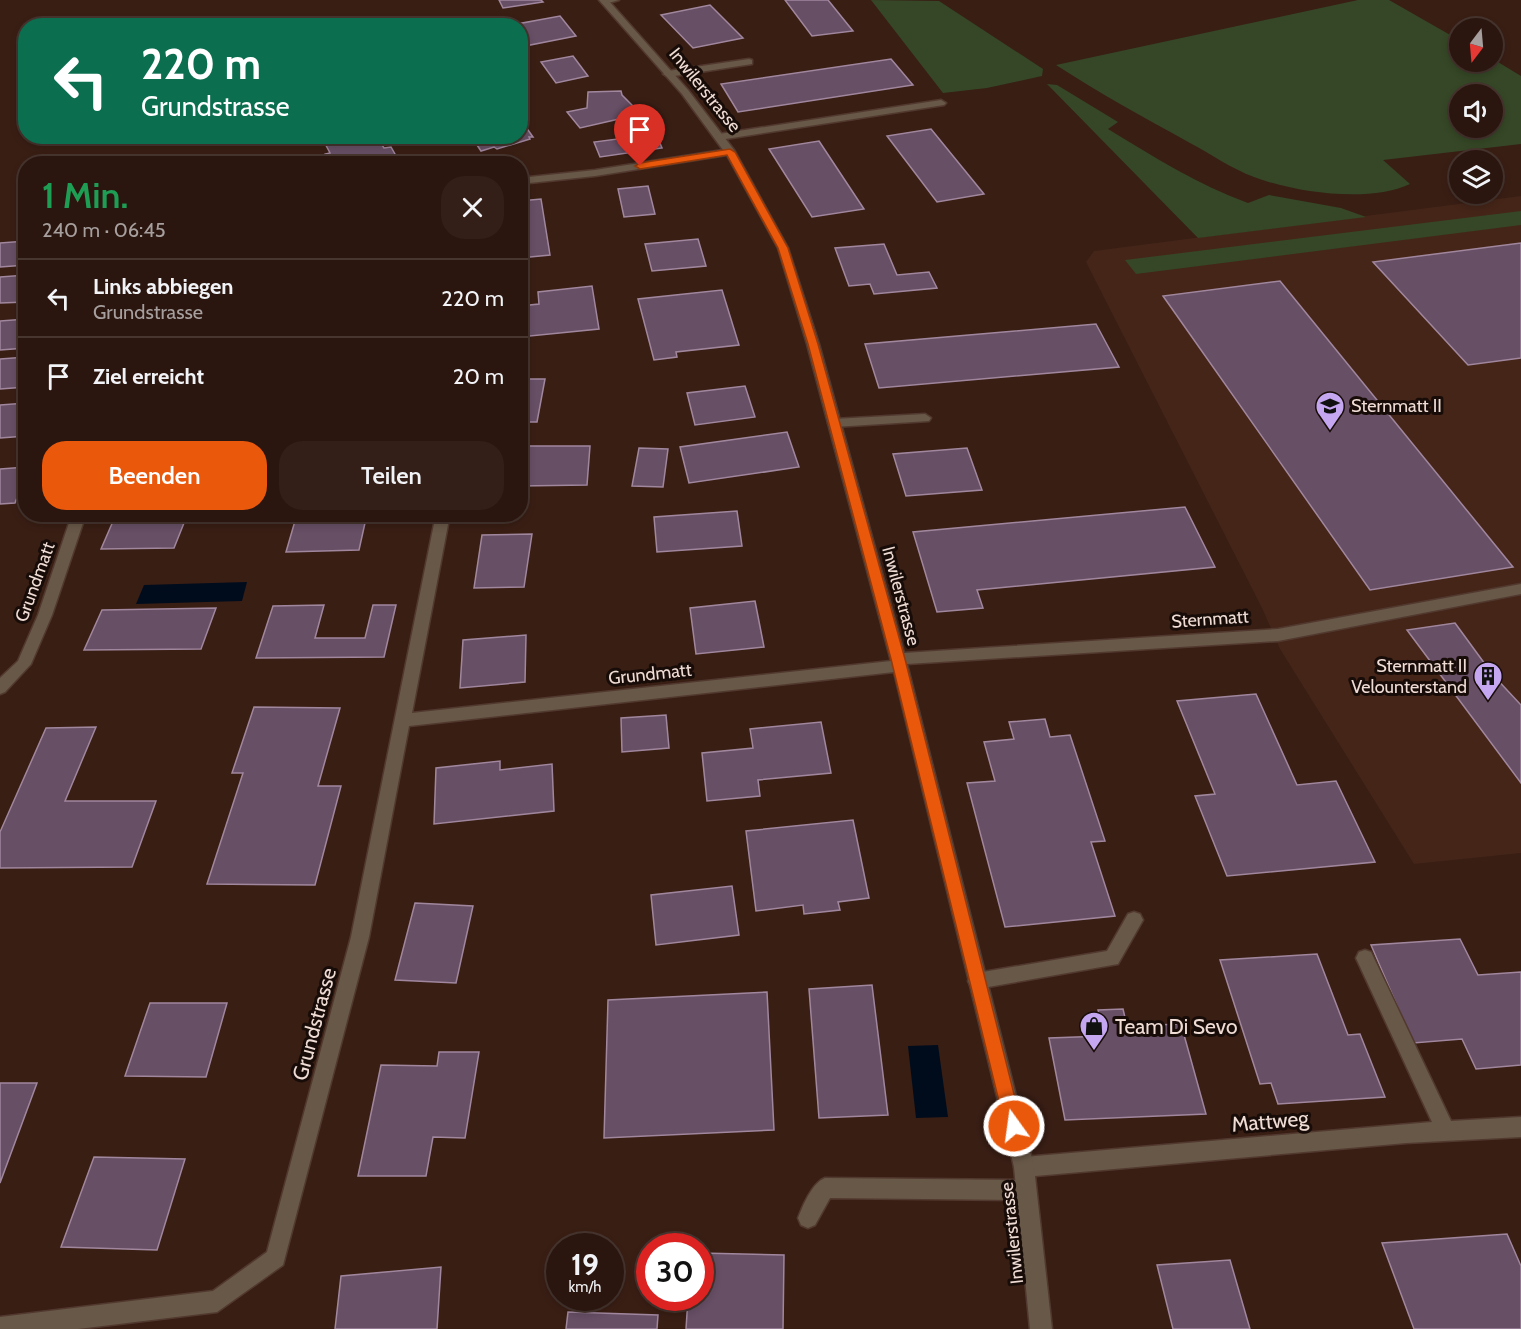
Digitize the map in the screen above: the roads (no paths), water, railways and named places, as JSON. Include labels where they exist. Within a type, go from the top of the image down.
[{"type":"street","name":"Inwilerstrasse","points":[[608,0],[730,152],[783,248],[813,344],[898,663],[1024,1167],[1041,1329]]},
{"type":"street","points":[[668,74],[749,62]]},
{"type":"street","points":[[719,137],[941,103]]},
{"type":"street","points":[[528,180],[595,173],[730,152]]},
{"type":"street","points":[[834,423],[924,418]]},
{"type":"street","name":"Grundmatt","points":[[0,688],[24,664],[45,615],[76,522]]},
{"type":"street","name":"Grundstrasse","points":[[0,1328],[217,1301],[276,1258],[360,937],[441,522]]},
{"type":"street","name":"Sternmatt","points":[[898,663],[1278,634],[1521,589]]},
{"type":"street","name":"Grundmatt","points":[[404,720],[898,663]]},
{"type":"street","points":[[977,981],[1112,958],[1134,920]]},
{"type":"street","points":[[1365,958],[1446,1131]]},
{"type":"street","name":"Mattweg","points":[[1024,1167],[1446,1131],[1521,1127]]},
{"type":"street","points":[[808,1218],[825,1188],[1026,1190]]},
{"type":"water","points":[[247,582],[242,601],[136,604],[144,585]]},
{"type":"water","points":[[938,1045],[948,1117],[916,1118],[908,1046]]},
{"type":"place","name":"Sternmatt II","points":[[1330,432]]},
{"type":"place","name":"Sternmatt II Velounterstand","points":[[1488,702]]},
{"type":"place","name":"Team Di Sevo","points":[[1094,1052]]}]
